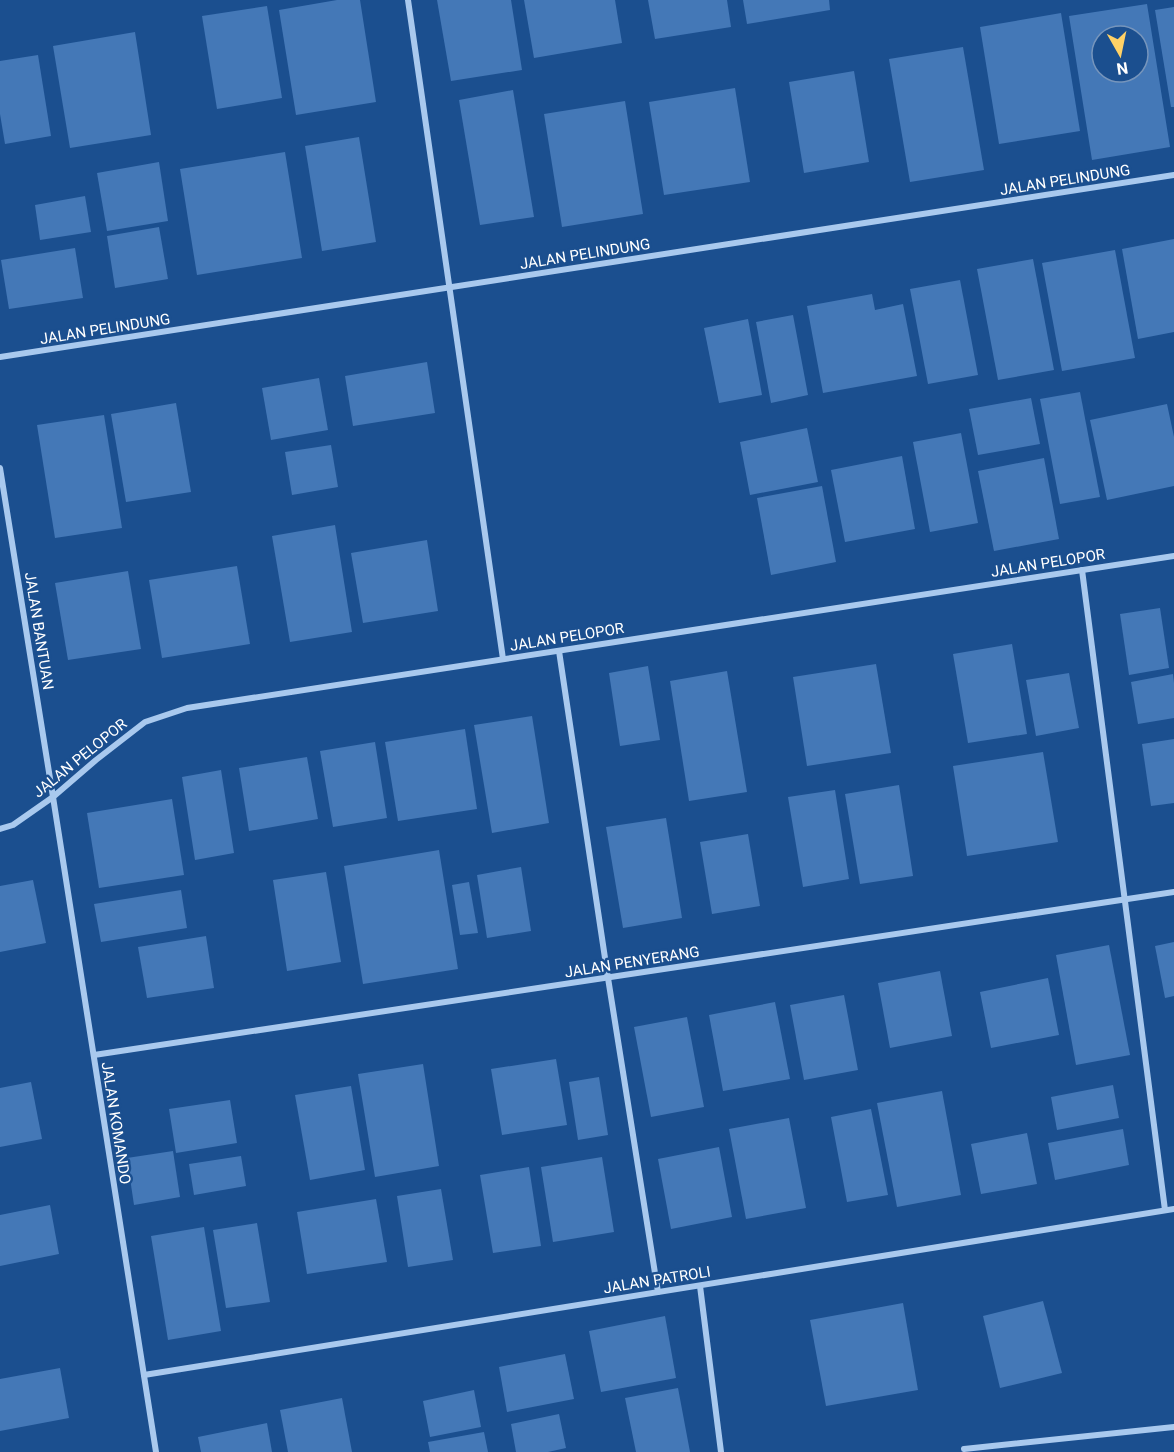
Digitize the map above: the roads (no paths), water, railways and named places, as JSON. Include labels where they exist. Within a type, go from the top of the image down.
[{"type":"street","points":[[408,0],[503,659]]},
{"type":"street","name":"JALAN PELINDUNG","points":[[0,357],[1174,175]]},
{"type":"street","name":"JALAN BANTUAN","points":[[0,468],[54,797]]},
{"type":"street","name":"JALAN PELOPOR","points":[[0,829],[13,825],[54,797],[96,760],[145,722],[187,708],[1174,556]]},
{"type":"street","points":[[1082,570],[1165,1210]]},
{"type":"street","points":[[559,651],[658,1292]]},
{"type":"street","name":"JALAN KOMANDO","points":[[54,797],[156,1452]]},
{"type":"street","name":"JALAN PENYERANG","points":[[94,1055],[1174,892]]},
{"type":"street","name":"JALAN PATROLI","points":[[144,1375],[1174,1209]]},
{"type":"street","points":[[700,1286],[721,1452]]},
{"type":"street","points":[[964,1449],[1174,1427]]}]
